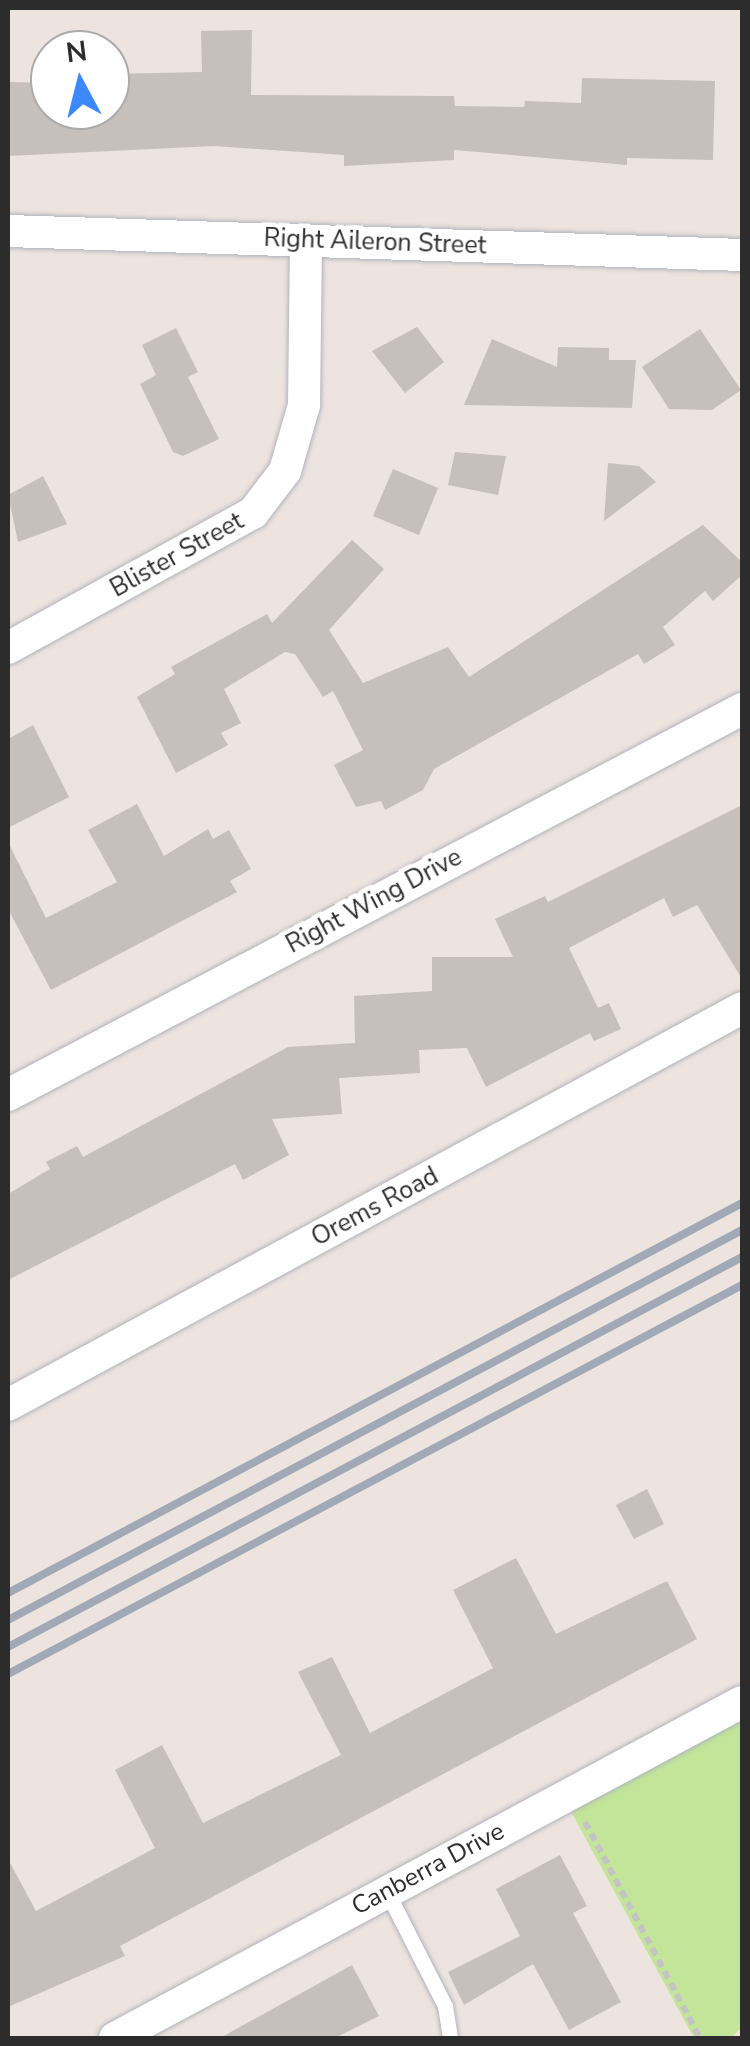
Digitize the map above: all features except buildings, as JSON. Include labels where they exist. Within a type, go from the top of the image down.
[{"type":"street","name":"Right Aileron Street","points":[[8,231],[742,254]]},
{"type":"street","name":"Blister Street","points":[[8,648],[254,513],[286,471],[304,405],[306,240]]},
{"type":"street","name":"Right Wing Drive","points":[[8,1095],[742,709]]},
{"type":"street","name":"Orems Road","points":[[8,1405],[742,1008]]},
{"type":"street","name":"Canberra Drive","points":[[115,2038],[742,1702]]},
{"type":"lane","points":[[386,1891],[445,2006],[450,2038]]},
{"type":"path","points":[[582,1816],[700,2038]]},
{"type":"green space","points":[[742,1716],[742,2027],[731,2038],[694,2038],[568,1806]]},
{"type":"railway","points":[[8,1593],[742,1203]]},
{"type":"railway","points":[[8,1620],[742,1230]]},
{"type":"railway","points":[[8,1647],[742,1257]]},
{"type":"railway","points":[[8,1674],[742,1285]]}]
